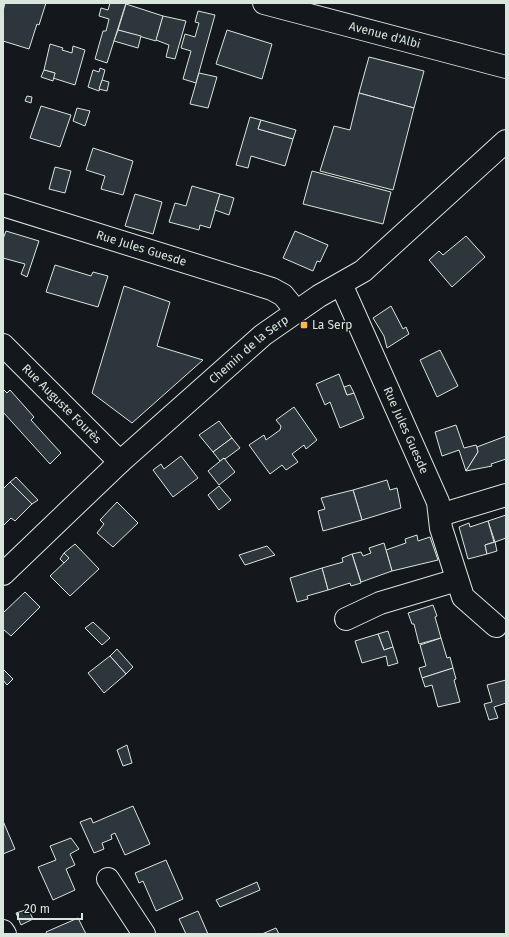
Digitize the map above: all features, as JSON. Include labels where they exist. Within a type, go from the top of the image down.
[{"type":"street","name":"Avenue d'Albi","points":[[264,3],[506,67]]},
{"type":"street","name":"Chemin de la Serp","points":[[3,574],[120,462],[263,335],[319,296],[364,271],[506,141]]},
{"type":"street","name":"Rue Jules Guesde","points":[[3,205],[272,290],[283,295],[296,311]]},
{"type":"street","name":"Rue Jules Guesde","points":[[341,284],[438,502],[441,528],[463,597],[496,626]]},
{"type":"street","name":"Rue Auguste Fourès","points":[[3,345],[120,462]]},
{"type":"street","points":[[440,515],[506,495]]},
{"type":"street","points":[[346,619],[380,603],[457,580]]},
{"type":"street","points":[[108,879],[144,934]]},
{"type":"building","points":[[5,3],[46,3],[29,49],[3,41],[3,11]]},
{"type":"building","points":[[110,3],[126,3],[107,63],[95,59],[103,31],[106,31],[109,19],[99,16],[101,8],[108,10]]},
{"type":"building","points":[[126,4],[163,16],[156,41],[118,30]]},
{"type":"building","points":[[198,11],[215,15],[196,83],[183,79],[191,51],[181,48],[185,34],[195,37],[199,23],[195,22]]},
{"type":"building","points":[[163,16],[186,21],[175,59],[166,57],[169,45],[156,40]]},
{"type":"building","points":[[118,30],[141,36],[138,48],[114,41]]},
{"type":"building","points":[[227,30],[272,44],[262,79],[216,64]]},
{"type":"building","points":[[50,44],[63,48],[62,50],[72,53],[73,46],[85,50],[75,85],[53,78],[55,73],[44,70]]},
{"type":"building","points":[[369,57],[424,71],[414,108],[359,93]]},
{"type":"building","points":[[100,68],[105,70],[99,91],[88,87],[93,70],[99,72]]},
{"type":"building","points":[[44,70],[55,73],[53,81],[41,77]]},
{"type":"building","points":[[199,73],[217,77],[208,108],[190,104]]},
{"type":"building","points":[[102,80],[109,82],[107,91],[99,89]]},
{"type":"building","points":[[359,93],[414,108],[393,190],[320,171],[334,126],[350,130]]},
{"type":"building","points":[[27,96],[32,97],[31,103],[25,101]]},
{"type":"building","points":[[41,106],[71,115],[60,147],[30,138]]},
{"type":"building","points":[[77,108],[90,111],[85,126],[73,121]]},
{"type":"building","points":[[250,117],[261,120],[258,129],[293,139],[285,166],[251,156],[248,168],[236,165]]},
{"type":"building","points":[[261,120],[296,130],[293,139],[258,129]]},
{"type":"building","points":[[93,148],[133,161],[123,195],[101,189],[105,176],[86,170]]},
{"type":"building","points":[[55,167],[71,171],[65,193],[49,189]]},
{"type":"building","points":[[312,171],[391,192],[383,224],[303,204]]},
{"type":"building","points":[[192,186],[220,194],[210,228],[200,225],[199,230],[169,222],[175,203],[186,206]]},
{"type":"building","points":[[135,194],[162,202],[153,234],[125,226]]},
{"type":"building","points":[[220,194],[234,198],[229,215],[215,210]]},
{"type":"building","points":[[6,231],[39,241],[27,277],[21,274],[25,264],[3,258],[3,239]]},
{"type":"building","points":[[295,231],[328,245],[320,262],[317,261],[313,271],[283,258]]},
{"type":"building","points":[[466,236],[485,257],[452,287],[429,260],[439,251],[443,255]]},
{"type":"building","points":[[55,265],[91,276],[93,272],[108,276],[98,307],[46,292]]},
{"type":"building","points":[[124,286],[170,302],[157,346],[203,360],[132,423],[92,393]]},
{"type":"building","points":[[391,306],[403,329],[406,327],[409,334],[387,348],[384,336],[373,318]]},
{"type":"building","points":[[440,350],[458,386],[437,397],[420,360]]},
{"type":"building","points":[[339,374],[347,395],[354,393],[364,418],[340,428],[330,402],[325,405],[316,384]]},
{"type":"building","points":[[350,385],[354,393],[347,395],[344,387]]},
{"type":"building","points":[[3,389],[7,393],[10,390],[34,417],[31,420],[61,453],[50,464],[3,412]]},
{"type":"building","points":[[294,407],[317,440],[306,449],[304,445],[292,454],[298,462],[286,470],[282,465],[270,474],[249,445],[264,435],[266,440],[280,430],[281,426],[276,420]]},
{"type":"building","points":[[219,421],[232,438],[213,452],[199,435]]},
{"type":"building","points":[[456,425],[464,448],[476,445],[477,447],[478,452],[466,471],[459,450],[442,456],[435,432]]},
{"type":"building","points":[[506,436],[506,459],[491,464],[492,466],[466,471],[478,452],[477,447]]},
{"type":"building","points":[[232,438],[240,448],[220,461],[213,452]]},
{"type":"building","points":[[181,456],[198,478],[173,497],[153,470],[161,464],[164,469]]},
{"type":"building","points":[[224,458],[235,472],[219,485],[208,471]]},
{"type":"building","points":[[16,477],[38,500],[32,504],[10,482]]},
{"type":"building","points":[[387,480],[390,490],[397,488],[401,508],[362,520],[353,490]]},
{"type":"building","points":[[10,482],[32,504],[15,521],[11,518],[3,526],[3,489]]},
{"type":"building","points":[[219,486],[231,500],[219,510],[208,495]]},
{"type":"building","points":[[353,490],[362,520],[323,531],[318,511],[325,509],[321,498]]},
{"type":"building","points":[[117,502],[138,523],[113,547],[97,533],[104,524],[100,520]]},
{"type":"building","points":[[506,515],[506,538],[495,542],[488,521]]},
{"type":"building","points":[[488,521],[494,542],[485,545],[487,554],[468,559],[459,527],[469,523],[470,527]]},
{"type":"building","points":[[417,535],[418,541],[430,537],[438,560],[392,571],[386,550],[406,543],[405,539]]},
{"type":"building","points":[[495,542],[497,551],[487,554],[485,545]]},
{"type":"building","points":[[384,543],[392,571],[361,582],[352,554],[361,552],[363,556],[371,553],[369,548]]},
{"type":"building","points":[[75,544],[99,569],[70,596],[50,576],[69,558],[64,553]]},
{"type":"building","points":[[267,546],[275,555],[245,565],[239,555]]},
{"type":"building","points":[[64,553],[69,558],[64,563],[60,559]]},
{"type":"building","points":[[352,554],[361,583],[351,586],[350,583],[328,590],[322,568],[343,562],[342,558]]},
{"type":"building","points":[[322,568],[328,590],[307,596],[308,599],[297,602],[290,578]]},
{"type":"building","points":[[25,592],[40,607],[11,636],[3,629],[3,613]]},
{"type":"building","points":[[433,605],[437,616],[435,617],[441,638],[419,644],[414,624],[412,624],[408,613]]},
{"type":"building","points":[[93,622],[110,638],[102,645],[85,628]]},
{"type":"building","points":[[388,631],[393,647],[384,650],[378,634]]},
{"type":"building","points":[[378,634],[384,650],[393,647],[398,663],[388,666],[386,656],[362,663],[355,641]]},
{"type":"building","points":[[441,638],[447,658],[450,657],[453,668],[422,678],[419,668],[426,666],[420,645]]},
{"type":"building","points":[[117,649],[133,667],[126,674],[110,656]]},
{"type":"building","points":[[110,656],[126,674],[104,693],[88,673]]},
{"type":"building","points":[[453,668],[456,679],[454,680],[460,702],[438,707],[432,685],[425,687],[422,678]]},
{"type":"building","points":[[3,669],[13,679],[7,685],[3,680]]},
{"type":"building","points":[[506,680],[506,703],[494,707],[498,718],[489,720],[484,704],[492,702],[487,685]]},
{"type":"building","points":[[127,745],[132,763],[123,766],[117,750]]},
{"type":"building","points":[[133,806],[150,844],[125,855],[115,833],[111,835],[112,839],[102,843],[104,849],[94,853],[80,822],[91,818],[93,823]]},
{"type":"building","points":[[3,821],[15,849],[3,854]]},
{"type":"building","points":[[71,838],[79,849],[70,854],[75,865],[66,869],[75,890],[53,900],[38,867],[56,860],[50,846]]},
{"type":"building","points":[[166,860],[183,899],[156,911],[143,881],[139,883],[135,873]]},
{"type":"building","points":[[257,882],[260,890],[220,907],[216,900]]},
{"type":"building","points":[[28,909],[33,919],[21,925],[16,913]]},
{"type":"building","points":[[198,911],[208,934],[186,934],[179,919]]},
{"type":"building","points":[[78,918],[86,934],[47,934],[46,932]]},
{"type":"building","points":[[276,928],[279,934],[262,934]]},
{"type":"place","name":"La Serp","points":[[304,325]]}]
